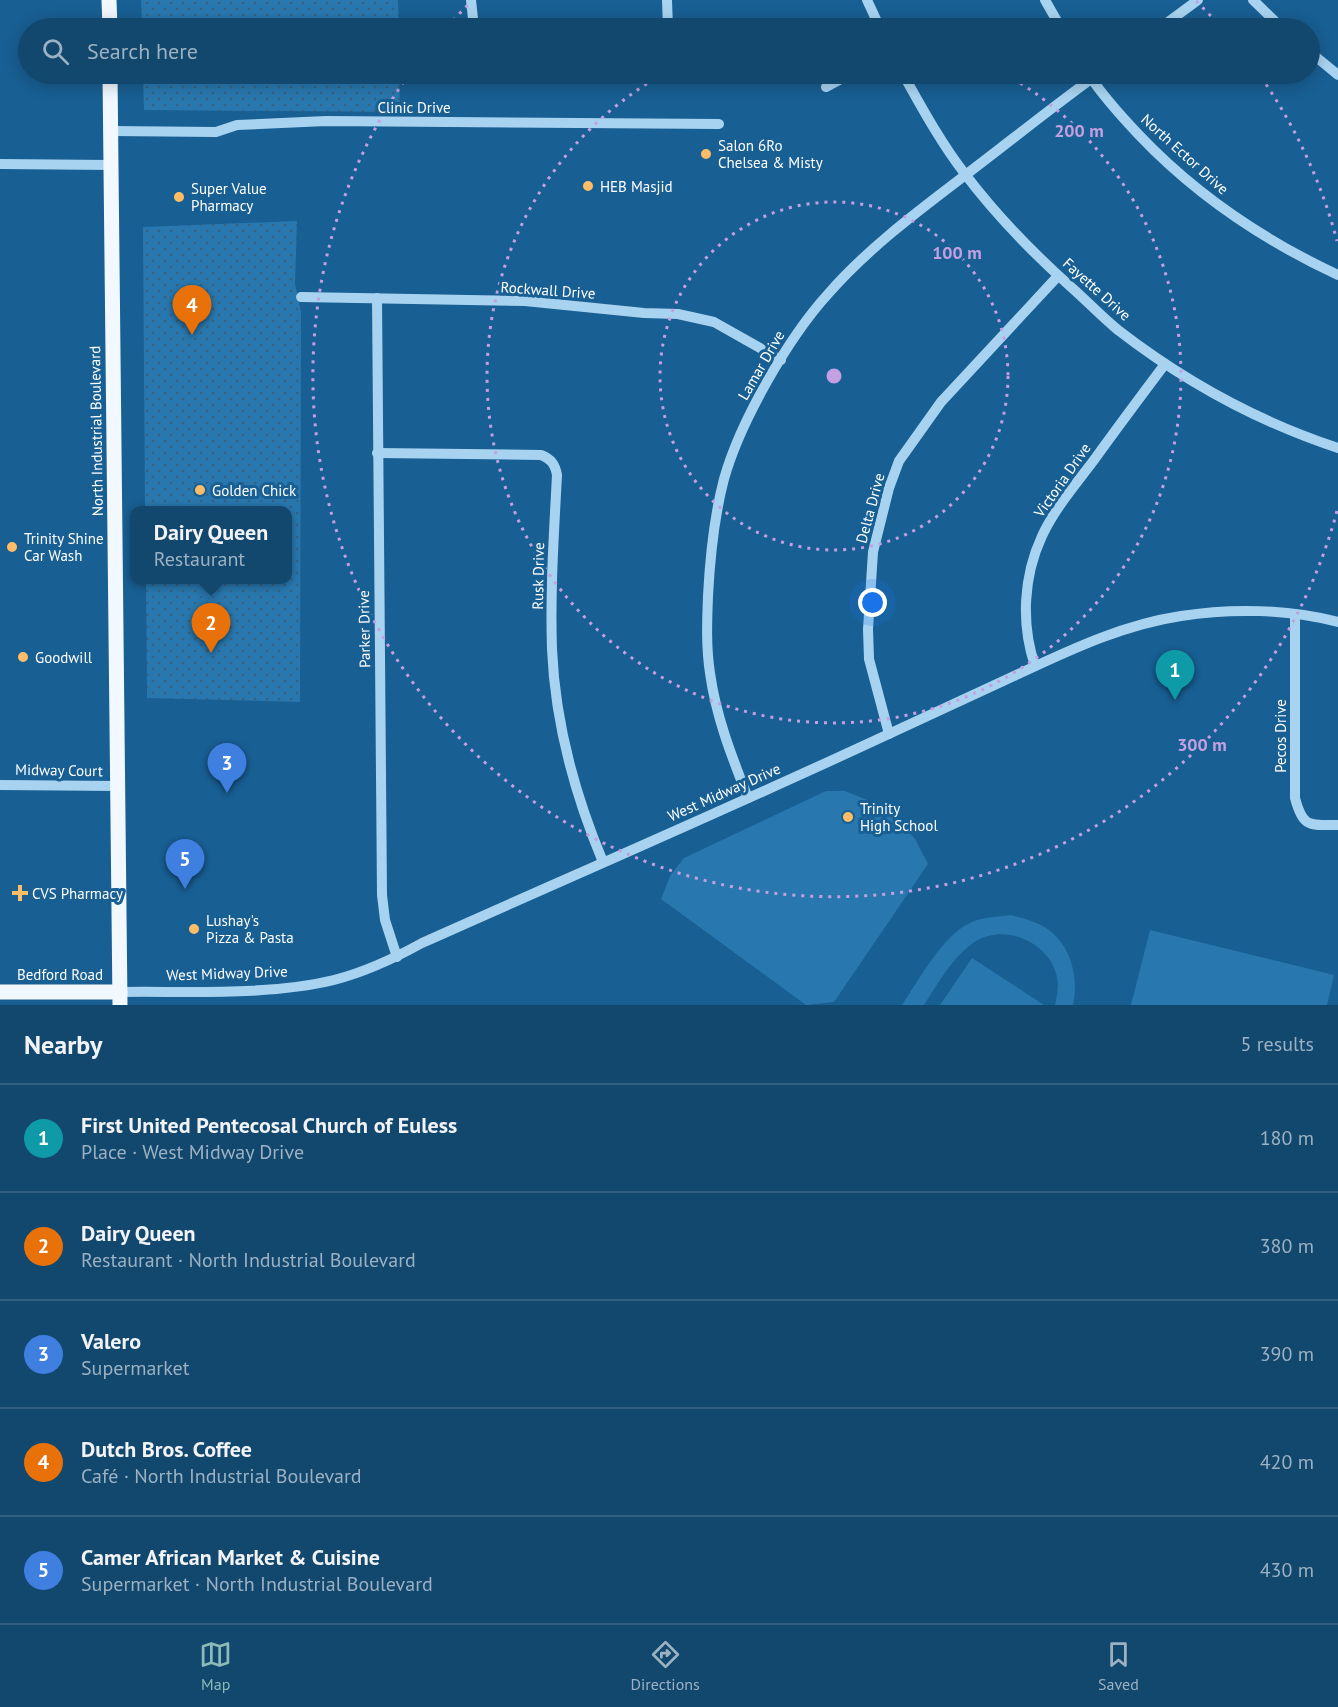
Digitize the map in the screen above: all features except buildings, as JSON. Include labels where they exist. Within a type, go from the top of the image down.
[{"type":"main road","points":[[110,0],[110,18]]},
{"type":"main road","name":"North Industrial Boulevard","points":[[110,84],[120,998]]},
{"type":"main road","name":"Bedford Road","points":[[0,992],[120,998]]},
{"type":"street","points":[[471,0],[473,18]]},
{"type":"street","points":[[667,0],[668,18]]},
{"type":"street","points":[[867,0],[875,18]]},
{"type":"street","points":[[1045,0],[1055,18]]},
{"type":"street","points":[[1174,18],[1198,0]]},
{"type":"street","points":[[1253,0],[1272,18]]},
{"type":"street","points":[[1320,60],[1338,75]]},
{"type":"street","points":[[826,87],[832,84]]},
{"type":"street","name":"Fayette Drive","points":[[909,84],[941,140],[965,175],[1028,246],[1116,328],[1165,364],[1214,394],[1282,428],[1338,448]]},
{"type":"street","name":"Lamar Drive","points":[[748,798],[727,746],[709,672],[706,636],[710,572],[718,507],[725,477],[756,402],[802,326],[828,293],[886,235],[1081,84]]},
{"type":"street","name":"North Ector Drive","points":[[1099,84],[1123,118],[1190,184],[1231,215],[1305,260],[1338,276]]},
{"type":"street","name":"Clinic Drive","points":[[111,131],[216,132],[237,125],[326,121],[719,124]]},
{"type":"street","points":[[0,164],[111,165]]},
{"type":"street","name":"Delta Drive","points":[[889,734],[869,659],[868,629],[873,552],[889,488],[900,461],[941,402],[1058,276]]},
{"type":"street","name":"Rockwall Drive","points":[[301,297],[525,302],[678,314],[714,322],[781,360]]},
{"type":"street","name":"Parker Drive","points":[[377,298],[382,895],[385,920],[397,957]]},
{"type":"street","name":"Victoria Drive","points":[[1035,666],[1029,648],[1025,602],[1035,552],[1042,534],[1058,508],[1165,364]]},
{"type":"street","name":"Rusk Drive","points":[[377,453],[541,455],[555,465],[557,475],[552,651],[557,698],[578,795],[603,862]]},
{"type":"street","name":"West Midway Drive","points":[[120,998],[263,990],[334,980],[397,957],[422,943],[748,798],[1097,638],[1131,627],[1181,616],[1242,611],[1295,614],[1338,622]]},
{"type":"street","name":"Pecos Drive","points":[[1295,614],[1294,798],[1299,815],[1308,823],[1338,825]]},
{"type":"street","name":"Midway Court","points":[[0,785],[118,786]]},
{"type":"shaded area","points":[[141,0],[398,0],[399,18],[142,18]]},
{"type":"shaded area","points":[[143,84],[399,84],[400,112],[144,110]]},
{"type":"shaded area","points":[[297,221],[295,284],[301,312],[300,702],[147,698],[146,584],[292,584],[292,506],[145,506],[143,227]]},
{"type":"shaded area","points":[[826,791],[845,791],[867,800],[899,821],[915,839],[928,864],[834,1002],[806,1005],[661,899],[670,876],[684,858]]},
{"type":"shaded area","points":[[1010,915],[1046,928],[1062,943],[1074,973],[1073,1005],[1055,1005],[1057,977],[1046,954],[1025,940],[1000,934],[976,941],[960,954],[924,1005],[902,1005],[942,947],[961,928],[981,919]]},
{"type":"shaded area","points":[[1150,930],[1334,975],[1327,1005],[1131,1005]]},
{"type":"shaded area","points":[[972,958],[1044,1005],[940,1005]]},
{"type":"place","name":"Salon 6Ro Chelsea & Misty","points":[[706,154]]},
{"type":"place","name":"HEB Masjid","points":[[588,186]]},
{"type":"place","name":"Super Value Pharmacy","points":[[179,197]]},
{"type":"place","name":"Dutch Bros. Coffee","points":[[192,335]]},
{"type":"place","name":"Golden Chick","points":[[200,490]]},
{"type":"place","name":"Trinity Shine Car Wash","points":[[12,547]]},
{"type":"place","name":"Dairy Queen","points":[[211,653]]},
{"type":"place","name":"Goodwill","points":[[23,657]]},
{"type":"place","name":"First United Pentecosal Church of Euless","points":[[1175,700]]},
{"type":"place","name":"Valero","points":[[227,793]]},
{"type":"place","name":"Trinity High School","points":[[848,817]]},
{"type":"place","name":"Camer African Market & Cuisine","points":[[185,889]]},
{"type":"place","name":"CVS Pharmacy","points":[[20,893]]},
{"type":"place","name":"Lushay's Pizza & Pasta","points":[[194,929]]}]
